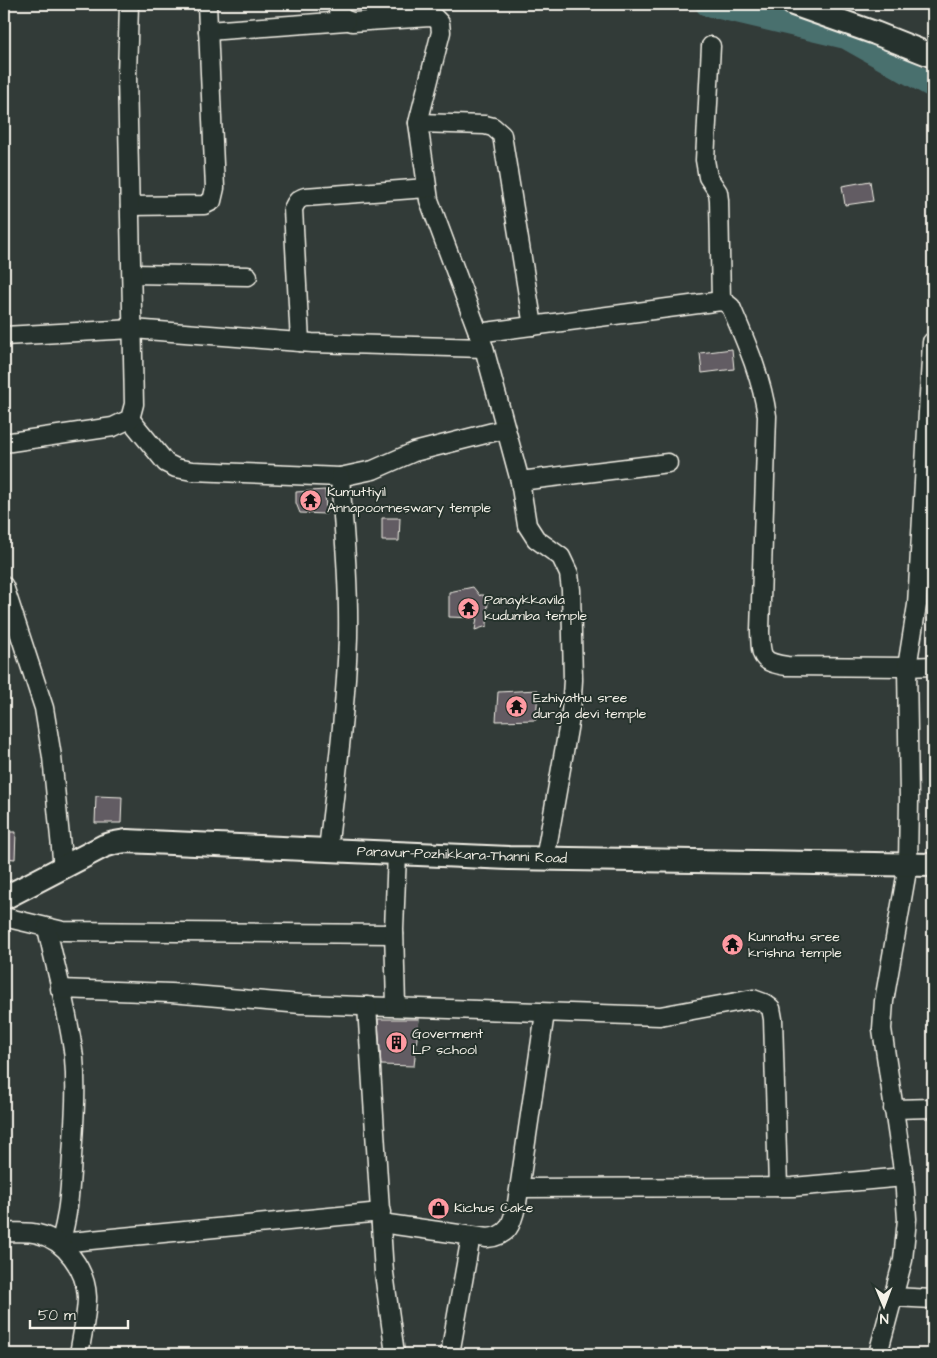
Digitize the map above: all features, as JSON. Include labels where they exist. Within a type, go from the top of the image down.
[{"type":"main road","points":[[793,4],[933,56]]},
{"type":"main road","name":"Paravur-Pozhikkara-Thanni Road","points":[[4,898],[104,846],[126,841],[546,859],[933,865]]},
{"type":"street","points":[[129,4],[127,76],[134,404],[130,419]]},
{"type":"street","points":[[130,206],[204,205],[212,201],[215,188],[207,4]]},
{"type":"street","points":[[336,4],[340,14],[346,21]]},
{"type":"street","points":[[208,32],[346,21],[430,17],[438,19],[440,23],[441,32],[418,123],[427,188],[481,340],[520,481],[529,530],[536,539],[561,557],[569,574],[573,680],[570,712],[546,859]]},
{"type":"street","points":[[711,46],[705,160],[708,177],[718,192],[720,200],[721,301]]},
{"type":"street","points":[[418,123],[485,125],[493,127],[502,135],[533,326]]},
{"type":"street","points":[[300,342],[293,209],[295,202],[305,197],[427,188]]},
{"type":"street","points":[[132,274],[248,276]]},
{"type":"street","points":[[4,336],[133,329],[300,342],[481,340],[533,326],[721,301],[731,307],[764,394],[766,416],[760,631],[761,650],[764,658],[772,664],[787,666],[933,666]]},
{"type":"street","points":[[878,1354],[903,1260],[907,1219],[904,1177],[882,1029],[884,1001],[908,865],[909,799],[906,667],[917,606],[931,405],[932,342]]},
{"type":"street","points":[[130,419],[166,463],[176,468],[192,471],[340,477],[373,470],[414,452],[505,429]]},
{"type":"street","points":[[4,443],[112,427],[130,419]]},
{"type":"street","points":[[520,481],[668,462]]},
{"type":"street","points":[[328,850],[343,718],[348,638],[347,579],[340,477]]},
{"type":"street","points":[[4,586],[44,708],[52,757],[63,868]]},
{"type":"street","points":[[396,1006],[394,934],[397,853]]},
{"type":"street","points":[[4,916],[47,928],[63,930],[394,934]]},
{"type":"street","points":[[47,928],[74,1059],[75,1098],[70,1191],[66,1223],[60,1243]]},
{"type":"street","points":[[60,989],[172,993],[301,1004],[660,1016],[753,999],[771,1008],[773,1019],[778,1187]]},
{"type":"street","points":[[368,1006],[384,1273],[395,1354]]},
{"type":"street","points":[[4,1232],[38,1234],[60,1243],[381,1218],[471,1236],[497,1237],[506,1232],[513,1220],[520,1188],[545,1013]]},
{"type":"street","points":[[894,1109],[933,1108]]},
{"type":"street","points":[[520,1188],[778,1187],[904,1177]]},
{"type":"street","points":[[450,1354],[471,1236]]},
{"type":"street","points":[[60,1243],[72,1257],[82,1274],[87,1296],[79,1354]]},
{"type":"street","points":[[893,1296],[933,1300]]},
{"type":"building","points":[[870,181],[873,201],[845,205],[842,186]]},
{"type":"building","points":[[732,349],[734,369],[702,373],[700,353]]},
{"type":"building","name":"Kumuttiyil Annapoorneswary temple","points":[[325,490],[326,514],[300,513],[296,503],[296,492]]},
{"type":"building","points":[[382,518],[400,518],[399,541],[382,541]]},
{"type":"building","name":"Panaykkavila kudumba temple","points":[[473,587],[480,596],[484,595],[484,599],[488,598],[487,626],[475,630],[477,618],[449,617],[449,592]]},
{"type":"building","name":"Ezhiyathu sree durga devi temple","points":[[538,690],[536,720],[496,721],[498,692]]},
{"type":"building","points":[[96,796],[122,797],[121,823],[95,823]]},
{"type":"building","points":[[4,832],[16,832],[15,859],[4,858]]},
{"type":"building","name":"Goverment LP school","points":[[378,1019],[419,1019],[414,1066],[381,1065]]},
{"type":"waterway","points":[[707,4],[846,37],[933,86]]},
{"type":"place","name":"Kumuttiyil Annapoorneswary temple","points":[[311,500]]},
{"type":"place","name":"Panaykkavila kudumba temple","points":[[468,608]]},
{"type":"place","name":"Ezhiyathu sree durga devi temple","points":[[517,706]]},
{"type":"place","name":"Kunnathu sree krishna temple","points":[[732,945]]},
{"type":"place","name":"Goverment LP school","points":[[396,1042]]},
{"type":"place","name":"Kichus Cake","points":[[438,1208]]}]
